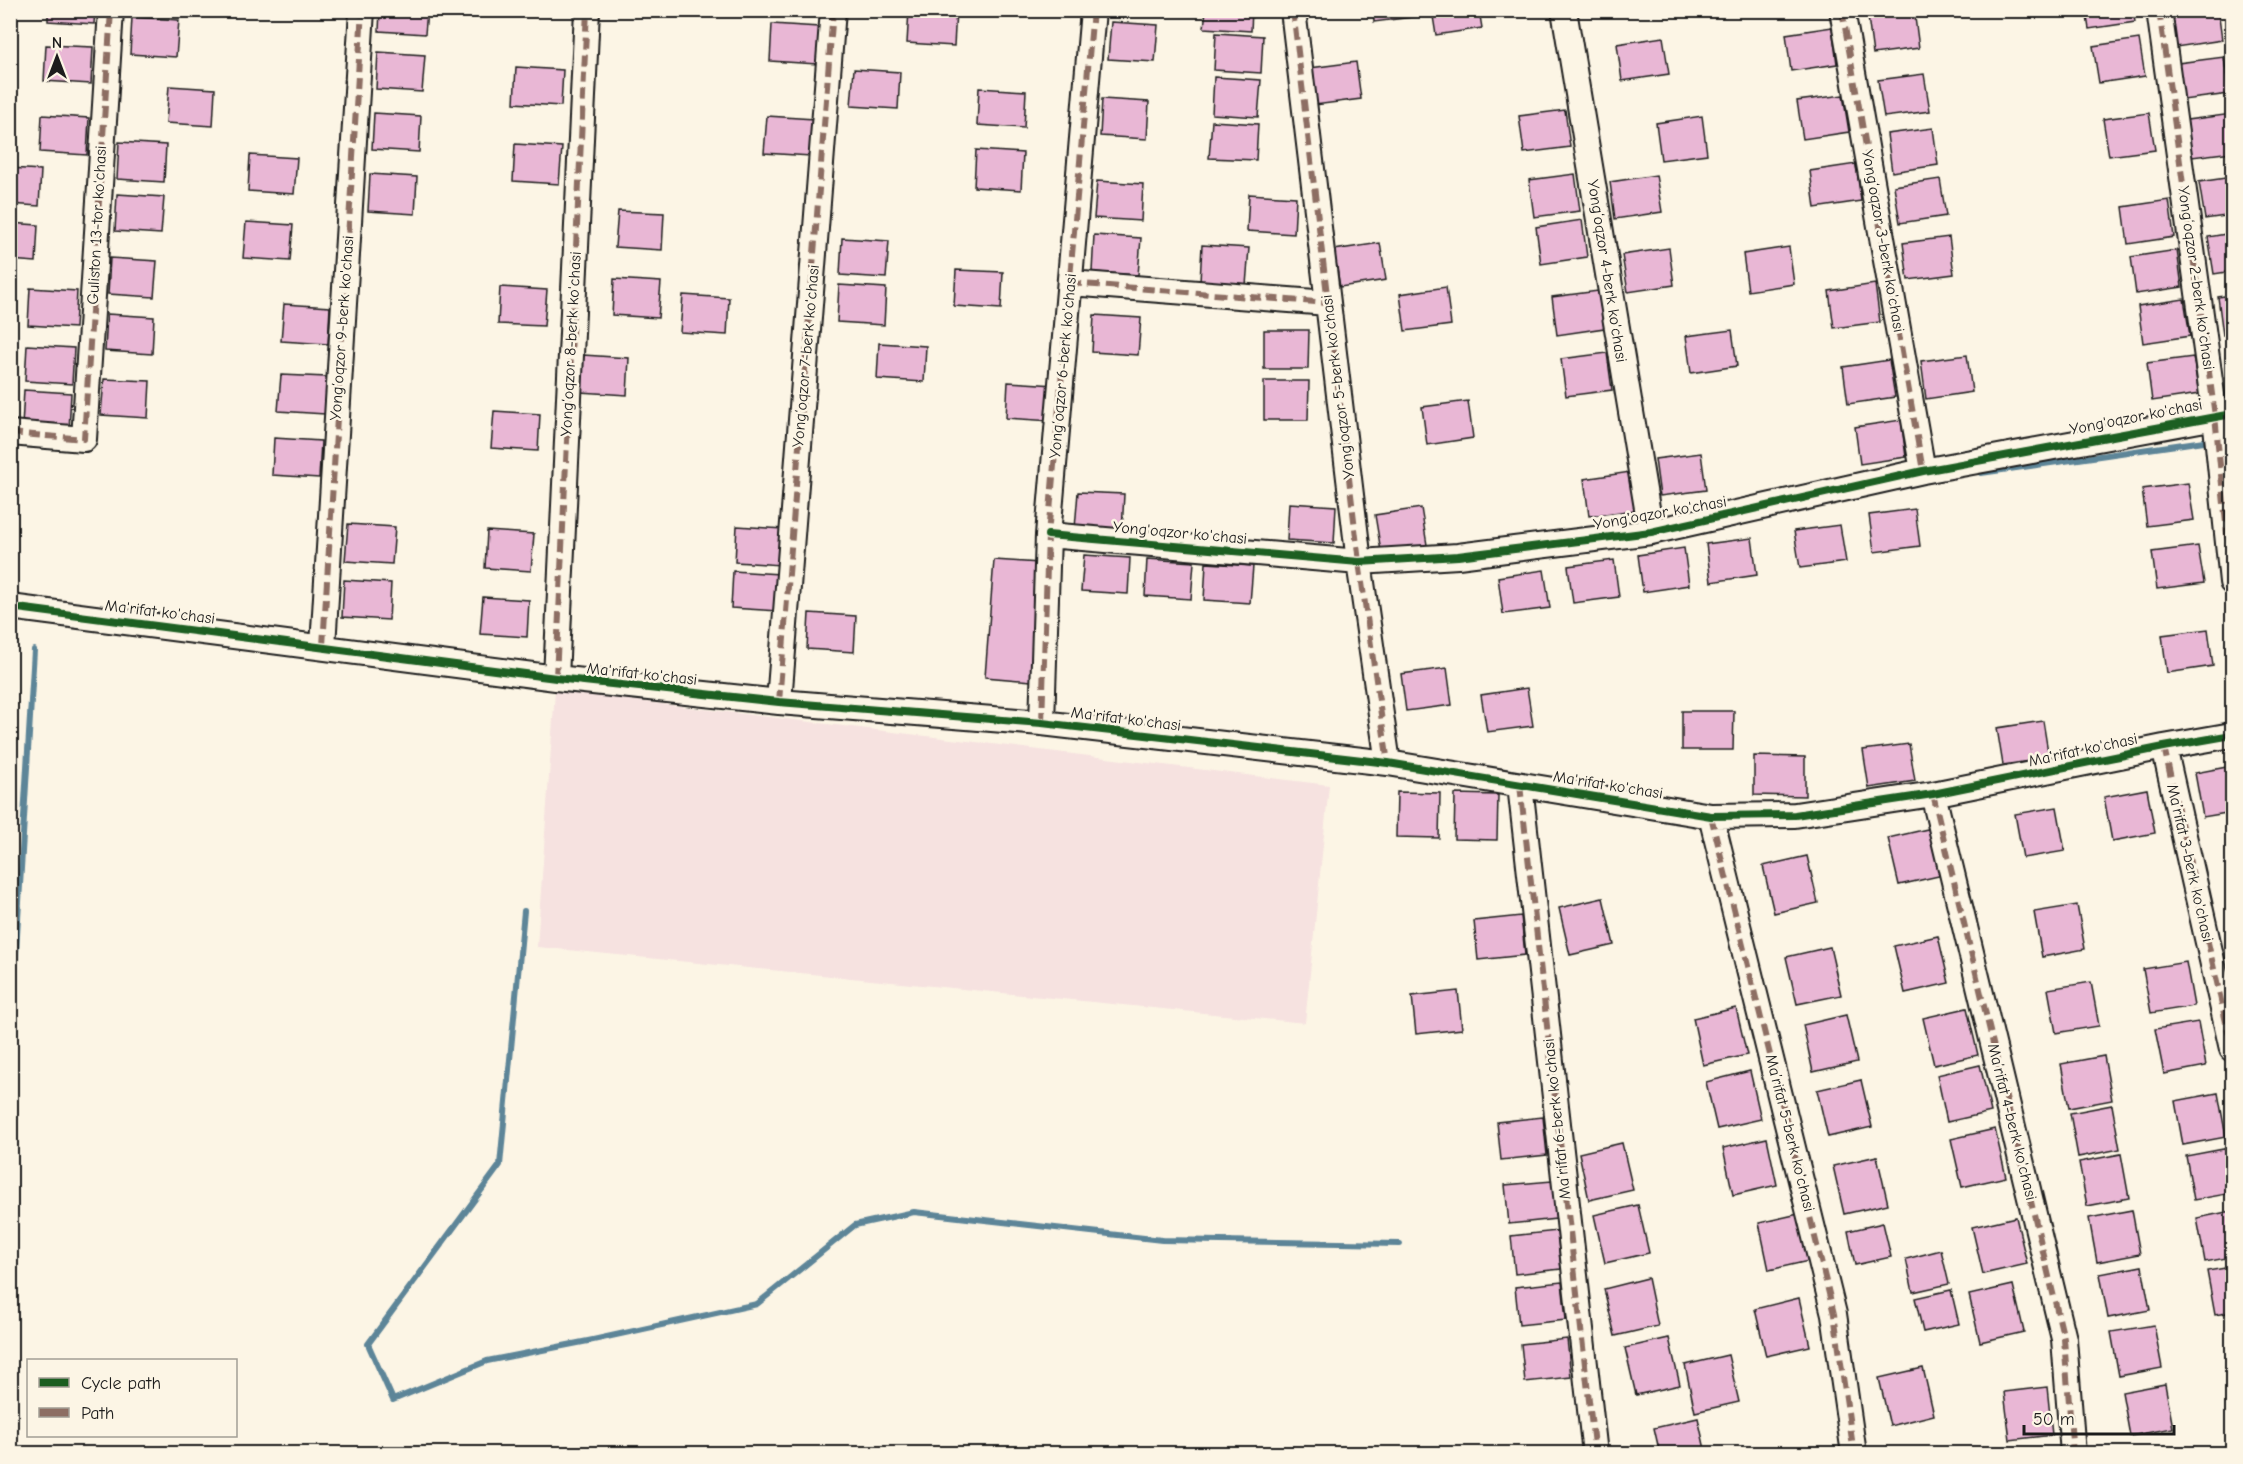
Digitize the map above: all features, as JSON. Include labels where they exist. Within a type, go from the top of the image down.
[{"type":"street","name":"Guliston 13-tor ko'chasi","points":[[10,433],[84,439],[111,10]]},
{"type":"street","name":"Yong‘oqzor 9-berk ko'chasi","points":[[323,646],[362,10]]},
{"type":"street","name":"Yong‘oqzor 8-berk ko'chasi","points":[[556,678],[586,10]]},
{"type":"street","name":"Yong‘oqzor 7-berk ko'chasi","points":[[778,702],[833,10]]},
{"type":"street","name":"Yong‘oqzor 6-berk ko'chasi","points":[[1042,723],[1048,535],[1093,10]]},
{"type":"street","name":"Yong‘oqzor 5-berk ko'chasi","points":[[1293,10],[1359,562],[1388,763]]},
{"type":"street","name":"Yong‘oqzor 4-berk ko'chasi","points":[[1564,10],[1651,532]]},
{"type":"street","name":"Yong‘oqzor 3-berk ko'chasi","points":[[1842,10],[1923,471]]},
{"type":"street","name":"Yong‘oqzor 2-berk ko'chasi","points":[[2159,10],[2224,415],[2232,582]]},
{"type":"street","points":[[1070,283],[1328,303]]},
{"type":"street","name":"Yong'oqzor ko'chasi","points":[[1048,535],[1359,562],[1458,556],[1651,532],[1923,471],[2224,415]]},
{"type":"street","name":"Ma'rifat ko'chasi","points":[[10,607],[556,678],[778,702],[1042,723],[1388,763],[1711,816],[1795,815],[1933,794],[2232,735]]},
{"type":"street","name":"Ma’rifat 3-berk ko'chasi","points":[[2164,747],[2232,1049]]},
{"type":"street","name":"Ma’rifat 6-berk ko'chasi","points":[[1520,785],[1595,1454]]},
{"type":"street","name":"Ma’rifat 4-berk ko'chasi","points":[[1933,794],[2064,1339],[2073,1454]]},
{"type":"street","name":"Ma’rifat 5-berk ko'chasi","points":[[1711,816],[1834,1314],[1854,1454]]},
{"type":"shaded area","points":[[555,691],[1329,785],[1305,1023],[537,947]]},
{"type":"building","points":[[48,10],[95,10],[94,24],[48,21]]},
{"type":"building","points":[[380,10],[427,10],[425,34],[379,31]]},
{"type":"building","points":[[909,10],[956,10],[954,46],[907,43]]},
{"type":"building","points":[[1206,10],[1252,10],[1251,31],[1204,28]]},
{"type":"building","points":[[1311,10],[1356,10],[1312,17]]},
{"type":"building","points":[[1373,10],[1420,10],[1420,16],[1374,22]]},
{"type":"building","points":[[1432,10],[1479,10],[1482,28],[1436,35]]},
{"type":"building","points":[[1914,10],[1919,48],[1873,54],[1868,17]]},
{"type":"building","points":[[2086,10],[2133,10],[2135,22],[2089,29]]},
{"type":"building","points":[[2171,10],[2218,10],[2222,40],[2176,47]]},
{"type":"building","points":[[132,17],[179,20],[176,57],[130,54]]},
{"type":"building","points":[[1111,22],[1158,25],[1155,62],[1108,59]]},
{"type":"building","points":[[772,24],[819,27],[817,64],[770,61]]},
{"type":"building","points":[[1832,27],[1837,64],[1791,71],[1786,34]]},
{"type":"building","points":[[1216,33],[1263,36],[1261,73],[1214,70]]},
{"type":"building","points":[[1663,37],[1669,74],[1622,81],[1617,44]]},
{"type":"building","points":[[2139,39],[2145,76],[2099,83],[2093,46]]},
{"type":"building","points":[[46,45],[93,47],[91,84],[44,81]]},
{"type":"building","points":[[378,52],[425,55],[422,92],[376,89]]},
{"type":"building","points":[[2224,57],[2229,94],[2183,100],[2178,63]]},
{"type":"building","points":[[1356,62],[1361,99],[1315,105],[1310,68]]},
{"type":"building","points":[[516,67],[563,70],[561,106],[514,103]]},
{"type":"building","points":[[854,69],[900,72],[898,109],[851,106]]},
{"type":"building","points":[[1924,74],[1930,111],[1884,117],[1878,80]]},
{"type":"building","points":[[1214,77],[1261,80],[1258,117],[1212,114]]},
{"type":"building","points":[[169,86],[215,89],[213,126],[166,123]]},
{"type":"building","points":[[979,88],[1026,91],[1024,128],[977,125]]},
{"type":"building","points":[[1843,95],[1849,132],[1803,139],[1797,101]]},
{"type":"building","points":[[1102,99],[1149,102],[1147,139],[1100,136]]},
{"type":"building","points":[[1565,110],[1570,147],[1524,153],[1519,116]]},
{"type":"building","points":[[374,113],[421,116],[419,152],[372,149]]},
{"type":"building","points":[[2149,113],[2155,150],[2109,156],[2103,119]]},
{"type":"building","points":[[2232,114],[2232,152],[2192,157],[2187,120]]},
{"type":"building","points":[[42,115],[89,118],[87,155],[40,152]]},
{"type":"building","points":[[767,116],[814,119],[811,156],[764,153]]},
{"type":"building","points":[[1702,116],[1707,154],[1661,160],[1656,123]]},
{"type":"building","points":[[1212,121],[1258,124],[1256,160],[1209,158]]},
{"type":"building","points":[[1933,128],[1938,165],[1892,172],[1887,134]]},
{"type":"building","points":[[119,142],[166,145],[164,182],[117,179]]},
{"type":"building","points":[[515,144],[562,147],[559,184],[513,181]]},
{"type":"building","points":[[976,150],[1023,153],[1021,190],[974,187]]},
{"type":"building","points":[[250,155],[297,158],[294,194],[248,191]]},
{"type":"building","points":[[1856,164],[1861,201],[1815,208],[1810,171]]},
{"type":"building","points":[[10,168],[41,170],[39,206],[10,204]]},
{"type":"building","points":[[370,174],[417,177],[415,214],[368,211]]},
{"type":"building","points":[[1575,174],[1580,211],[1534,217],[1529,180]]},
{"type":"building","points":[[1656,175],[1662,212],[1615,219],[1610,182]]},
{"type":"building","points":[[2232,177],[2232,215],[2205,219],[2199,182]]},
{"type":"building","points":[[1940,179],[1946,216],[1900,223],[1894,186]]},
{"type":"building","points":[[1097,181],[1143,184],[1141,221],[1094,218]]},
{"type":"building","points":[[117,194],[164,197],[161,234],[115,231]]},
{"type":"building","points":[[1249,194],[1296,197],[1294,234],[1247,231]]},
{"type":"building","points":[[2169,200],[2174,237],[2128,244],[2123,207]]},
{"type":"building","points":[[618,211],[664,213],[662,250],[615,247]]},
{"type":"building","points":[[1582,220],[1587,257],[1541,264],[1536,227]]},
{"type":"building","points":[[246,222],[293,225],[290,261],[243,258]]},
{"type":"building","points":[[10,223],[38,225],[36,262],[10,260]]},
{"type":"building","points":[[2232,233],[2232,271],[2214,274],[2208,237]]},
{"type":"building","points":[[1094,235],[1141,238],[1138,275],[1092,272]]},
{"type":"building","points":[[1949,237],[1954,274],[1908,280],[1903,243]]},
{"type":"building","points":[[842,238],[889,241],[886,278],[840,275]]},
{"type":"building","points":[[1380,243],[1386,280],[1340,287],[1334,250]]},
{"type":"building","points":[[1202,245],[1249,248],[1246,285],[1200,282]]},
{"type":"building","points":[[1789,247],[1794,284],[1748,291],[1743,254]]},
{"type":"building","points":[[1669,248],[1674,285],[1628,292],[1622,255]]},
{"type":"building","points":[[2177,250],[2182,287],[2136,294],[2131,257]]},
{"type":"building","points":[[110,258],[157,261],[154,297],[108,294]]},
{"type":"building","points":[[956,270],[1003,272],[1001,309],[954,306]]},
{"type":"building","points":[[614,279],[661,282],[658,318],[612,315]]},
{"type":"building","points":[[1875,284],[1880,322],[1834,328],[1829,291]]},
{"type":"building","points":[[839,285],[886,288],[884,325],[837,322]]},
{"type":"building","points":[[500,287],[547,290],[544,326],[498,324]]},
{"type":"building","points":[[1446,287],[1451,325],[1405,331],[1400,294]]},
{"type":"building","points":[[30,288],[77,291],[75,328],[28,325]]},
{"type":"building","points":[[1598,291],[1604,328],[1557,335],[1552,297]]},
{"type":"building","points":[[683,295],[729,298],[727,335],[680,332]]},
{"type":"building","points":[[2232,295],[2232,333],[2223,335],[2218,297]]},
{"type":"building","points":[[2184,299],[2190,336],[2143,343],[2138,306]]},
{"type":"building","points":[[284,304],[330,307],[328,344],[281,341]]},
{"type":"building","points":[[107,314],[154,317],[152,354],[105,351]]},
{"type":"building","points":[[1094,315],[1141,318],[1138,355],[1092,352]]},
{"type":"building","points":[[1264,330],[1309,330],[1308,369],[1264,369]]},
{"type":"building","points":[[1732,330],[1737,366],[1691,373],[1686,336]]},
{"type":"building","points":[[879,343],[926,346],[924,382],[877,379]]},
{"type":"building","points":[[27,345],[74,348],[72,384],[25,381]]},
{"type":"building","points":[[1607,353],[1612,390],[1566,396],[1561,359]]},
{"type":"building","points":[[583,355],[629,358],[627,395],[580,392]]},
{"type":"building","points":[[1967,355],[1972,392],[1926,399],[1921,361]]},
{"type":"building","points":[[2193,357],[2199,394],[2152,401],[2147,363]]},
{"type":"building","points":[[2232,357],[2232,395],[2227,358]]},
{"type":"building","points":[[1889,360],[1895,397],[1848,404],[1843,367]]},
{"type":"building","points":[[281,375],[327,377],[325,414],[278,411]]},
{"type":"building","points":[[104,379],[150,381],[148,418],[101,415]]},
{"type":"building","points":[[1264,381],[1309,381],[1308,420],[1264,420]]},
{"type":"building","points":[[1008,382],[1055,385],[1052,421],[1006,418]]},
{"type":"building","points":[[24,390],[71,393],[69,430],[22,427]]},
{"type":"building","points":[[1468,401],[1473,438],[1427,445],[1422,407]]},
{"type":"building","points":[[494,411],[540,414],[538,451],[491,448]]},
{"type":"building","points":[[1901,420],[1906,457],[1860,464],[1855,427]]},
{"type":"building","points":[[274,438],[321,441],[319,478],[272,475]]},
{"type":"building","points":[[1701,453],[1706,490],[1660,496],[1655,459]]},
{"type":"building","points":[[1630,472],[1635,510],[1589,516],[1584,479]]},
{"type":"building","points":[[2188,483],[2194,520],[2147,526],[2142,489]]},
{"type":"building","points":[[1078,492],[1124,494],[1122,531],[1075,528]]},
{"type":"building","points":[[1289,503],[1336,506],[1334,543],[1287,540]]},
{"type":"building","points":[[1421,508],[1427,545],[1381,551],[1375,515]]},
{"type":"building","points":[[1915,509],[1920,546],[1874,552],[1869,515]]},
{"type":"building","points":[[348,524],[395,527],[392,564],[345,561]]},
{"type":"building","points":[[1840,525],[1846,562],[1800,568],[1794,531]]},
{"type":"building","points":[[737,526],[784,529],[781,565],[735,562]]},
{"type":"building","points":[[487,531],[534,534],[531,571],[485,568]]},
{"type":"building","points":[[1752,538],[1757,575],[1711,582],[1706,544]]},
{"type":"building","points":[[2198,546],[2204,583],[2157,589],[2152,552]]},
{"type":"building","points":[[1684,548],[1689,585],[1643,592],[1638,555]]},
{"type":"building","points":[[1084,555],[1130,558],[1128,594],[1081,591]]},
{"type":"building","points":[[1147,559],[1194,562],[1191,599],[1145,596]]},
{"type":"building","points":[[994,560],[1040,563],[1031,681],[985,677]]},
{"type":"building","points":[[1614,560],[1619,597],[1573,603],[1568,566]]},
{"type":"building","points":[[1206,563],[1253,566],[1250,603],[1204,600]]},
{"type":"building","points":[[1544,570],[1550,608],[1503,614],[1498,577]]},
{"type":"building","points":[[733,571],[780,574],[778,611],[731,608]]},
{"type":"building","points":[[344,580],[391,583],[389,620],[342,617]]},
{"type":"building","points":[[483,597],[529,600],[527,637],[480,634]]},
{"type":"building","points":[[809,613],[856,616],[854,652],[807,649]]},
{"type":"building","points":[[2208,629],[2213,666],[2167,673],[2162,635]]},
{"type":"building","points":[[1447,668],[1452,705],[1406,711],[1401,674]]},
{"type":"building","points":[[1527,688],[1533,726],[1487,732],[1481,695]]},
{"type":"building","points":[[1682,711],[1734,711],[1733,750],[1682,750]]},
{"type":"building","points":[[2043,721],[2049,758],[2003,765],[1997,728]]},
{"type":"building","points":[[1909,744],[1915,781],[1869,788],[1863,750]]},
{"type":"building","points":[[1754,756],[1805,757],[1805,796],[1754,795]]},
{"type":"building","points":[[2232,766],[2232,812],[2203,817],[2195,773]]},
{"type":"building","points":[[2147,789],[2155,833],[2112,841],[2104,797]]},
{"type":"building","points":[[1397,792],[1440,793],[1439,838],[1396,837]]},
{"type":"building","points":[[1455,794],[1498,795],[1497,840],[1454,839]]},
{"type":"building","points":[[2057,807],[2065,851],[2023,858],[2015,814]]},
{"type":"building","points":[[1932,828],[1943,875],[1899,885],[1888,838]]},
{"type":"building","points":[[1807,856],[1818,903],[1774,913],[1763,866]]},
{"type":"building","points":[[1603,898],[1614,945],[1570,955],[1559,908]]},
{"type":"building","points":[[2077,905],[2085,949],[2042,957],[2034,912]]},
{"type":"building","points":[[1521,916],[1525,955],[1478,960],[1474,921]]},
{"type":"building","points":[[1938,936],[1949,983],[1905,993],[1894,946]]},
{"type":"building","points":[[1830,947],[1841,995],[1797,1004],[1786,957]]},
{"type":"building","points":[[2186,962],[2194,1006],[2151,1013],[2143,969]]},
{"type":"building","points":[[2091,982],[2099,1026],[2056,1033],[2048,989]]},
{"type":"building","points":[[1458,991],[1462,1029],[1416,1034],[1412,996]]},
{"type":"building","points":[[1736,1008],[1747,1055],[1703,1065],[1693,1018]]},
{"type":"building","points":[[1967,1008],[1978,1055],[1934,1065],[1923,1018]]},
{"type":"building","points":[[1846,1015],[1857,1062],[1813,1072],[1803,1025]]},
{"type":"building","points":[[2198,1022],[2206,1066],[2164,1074],[2155,1029]]},
{"type":"building","points":[[2104,1056],[2112,1100],[2069,1108],[2061,1064]]},
{"type":"building","points":[[1980,1065],[1991,1112],[1947,1122],[1937,1075]]},
{"type":"building","points":[[1750,1071],[1761,1119],[1717,1129],[1706,1082]]},
{"type":"building","points":[[1861,1080],[1872,1127],[1828,1137],[1817,1090]]},
{"type":"building","points":[[2218,1093],[2226,1137],[2183,1145],[2175,1101]]},
{"type":"building","points":[[2112,1105],[2120,1149],[2078,1157],[2070,1113]]},
{"type":"building","points":[[1543,1117],[1547,1155],[1501,1160],[1497,1122]]},
{"type":"building","points":[[1995,1129],[2006,1177],[1962,1187],[1951,1139]]},
{"type":"building","points":[[1767,1138],[1777,1185],[1733,1195],[1723,1148]]},
{"type":"building","points":[[1622,1143],[1633,1190],[1589,1200],[1579,1153]]},
{"type":"building","points":[[2229,1148],[2232,1193],[2194,1200],[2186,1156]]},
{"type":"building","points":[[2121,1154],[2129,1198],[2087,1206],[2079,1162]]},
{"type":"building","points":[[1877,1156],[1888,1204],[1844,1214],[1833,1166]]},
{"type":"building","points":[[1552,1181],[1556,1219],[1509,1224],[1505,1185]]},
{"type":"building","points":[[1638,1205],[1649,1253],[1605,1263],[1594,1215]]},
{"type":"building","points":[[2132,1210],[2140,1254],[2097,1262],[2089,1218]]},
{"type":"building","points":[[2232,1211],[2232,1257],[2205,1262],[2197,1218]]},
{"type":"building","points":[[1803,1213],[1813,1260],[1769,1270],[1759,1223]]},
{"type":"building","points":[[2016,1217],[2027,1264],[1983,1274],[1972,1227]]},
{"type":"building","points":[[1883,1223],[1891,1257],[1855,1265],[1848,1231]]},
{"type":"building","points":[[1557,1231],[1561,1269],[1515,1274],[1511,1236]]},
{"type":"building","points":[[1941,1250],[1949,1284],[1913,1292],[1906,1259]]},
{"type":"building","points":[[2142,1266],[2150,1310],[2108,1318],[2100,1274]]},
{"type":"building","points":[[2232,1267],[2232,1312],[2215,1315],[2207,1271]]},
{"type":"building","points":[[1648,1278],[1658,1326],[1615,1336],[1604,1289]]},
{"type":"building","points":[[1562,1282],[1566,1320],[1519,1325],[1515,1287]]},
{"type":"building","points":[[2013,1285],[2024,1332],[1980,1342],[1969,1295]]},
{"type":"building","points":[[1951,1290],[1959,1324],[1923,1332],[1915,1298]]},
{"type":"building","points":[[1799,1298],[1810,1346],[1766,1356],[1755,1309]]},
{"type":"building","points":[[2154,1325],[2162,1368],[2119,1376],[2111,1332]]},
{"type":"building","points":[[1669,1338],[1680,1385],[1636,1395],[1625,1348]]},
{"type":"building","points":[[1567,1339],[1571,1377],[1525,1382],[1521,1344]]},
{"type":"building","points":[[1728,1355],[1739,1402],[1695,1412],[1685,1365]]},
{"type":"building","points":[[1923,1368],[1934,1415],[1890,1426],[1879,1378]]},
{"type":"building","points":[[2165,1384],[2173,1428],[2130,1436],[2122,1392]]},
{"type":"building","points":[[2047,1387],[2052,1435],[2010,1440],[2004,1392]]},
{"type":"building","points":[[1698,1418],[1706,1454],[1660,1454],[1654,1428]]},
{"type":"waterway","points":[[1981,473],[2211,440]]},
{"type":"waterway","points":[[10,1053],[34,650]]},
{"type":"waterway","points":[[524,911],[500,1165],[368,1344],[393,1400],[487,1361],[757,1304],[855,1225],[914,1212],[1162,1240],[1400,1244]]},
{"type":"marked path","points":[[10,433],[84,439],[111,10]]},
{"type":"marked path","points":[[323,646],[362,10]]},
{"type":"marked path","points":[[556,678],[587,10]]},
{"type":"marked path","points":[[779,702],[833,10]]},
{"type":"marked path","points":[[1042,723],[1048,535],[1093,10]]},
{"type":"marked path","points":[[1293,10],[1359,562],[1388,763]]},
{"type":"marked path","points":[[1842,10],[1923,471]]},
{"type":"marked path","points":[[2159,10],[2215,416],[2232,582]]},
{"type":"marked path","points":[[1070,283],[1328,303]]},
{"type":"marked path","points":[[2164,747],[2232,1049]]},
{"type":"marked path","points":[[1520,785],[1595,1454]]},
{"type":"marked path","points":[[1933,794],[2064,1339],[2073,1454]]},
{"type":"marked path","points":[[1711,816],[1834,1314],[1854,1454]]},
{"type":"cycle path","points":[[1048,535],[1359,562],[1458,556],[1651,532],[1923,471],[2232,414]]},
{"type":"cycle path","points":[[10,607],[556,678],[779,702],[1042,723],[1388,763],[1711,816],[1795,815],[1933,794],[2232,735]]}]
